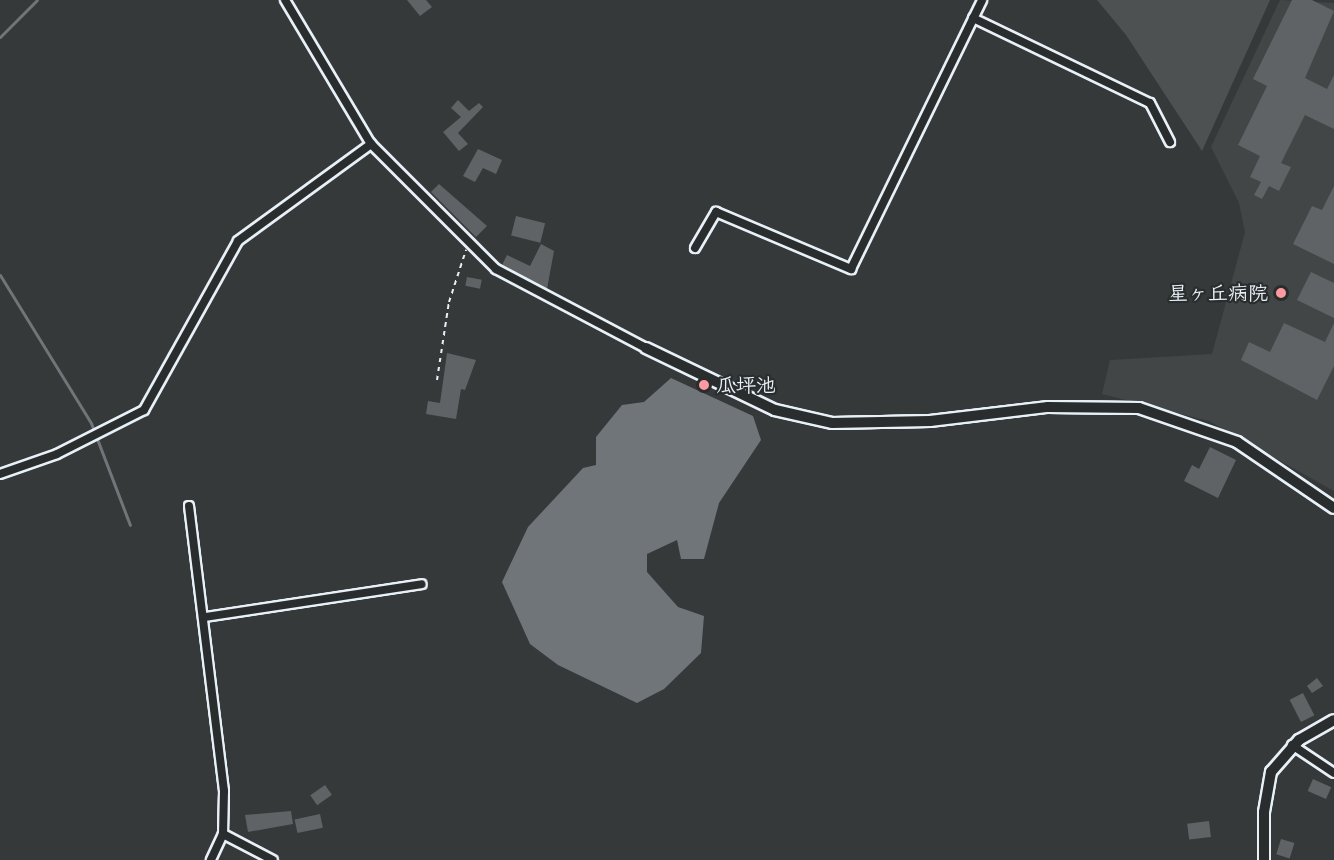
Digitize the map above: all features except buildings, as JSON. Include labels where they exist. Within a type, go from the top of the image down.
[{"type":"street","points":[[285,0],[372,144],[470,243],[506,276],[646,348],[776,410],[832,423],[930,421],[1048,407],[1138,408],[1237,442],[1334,508]]},
{"type":"street","points":[[695,248],[716,212],[851,269],[981,0]]},
{"type":"street","points":[[973,18],[1150,103],[1170,142]]},
{"type":"street","points":[[0,474],[57,454],[144,410],[238,241],[372,144]]},
{"type":"street","points":[[189,506],[222,756],[223,834],[211,860]]},
{"type":"street","points":[[205,617],[422,584]]},
{"type":"street","points":[[1264,860],[1266,792],[1280,755],[1292,745],[1334,720]]},
{"type":"street","points":[[1292,745],[1334,773]]},
{"type":"street","points":[[223,834],[273,860]]},
{"type":"path","points":[[437,380],[449,302],[470,243]]},
{"type":"shaded area","points":[[1097,0],[1270,0],[1202,151],[1126,35]]},
{"type":"shaded area","name":"星ヶ丘病院","points":[[1280,0],[1334,3],[1334,491],[1209,421],[1102,394],[1110,360],[1212,354],[1245,232],[1239,203],[1211,147]]},
{"type":"shaded area","name":"瓜坪池","points":[[671,378],[753,416],[761,440],[719,503],[704,559],[681,559],[677,540],[647,554],[647,572],[678,607],[704,616],[701,653],[664,689],[637,703],[558,665],[530,644],[502,582],[528,527],[583,468],[596,465],[596,437],[622,405],[644,402]]},
{"type":"waterway","points":[[0,37],[37,0]]},
{"type":"waterway","points":[[0,275],[91,423],[130,525]]},
{"type":"place","name":"星ヶ丘病院","points":[[1281,293]]},
{"type":"place","name":"瓜坪池","points":[[704,385]]}]
